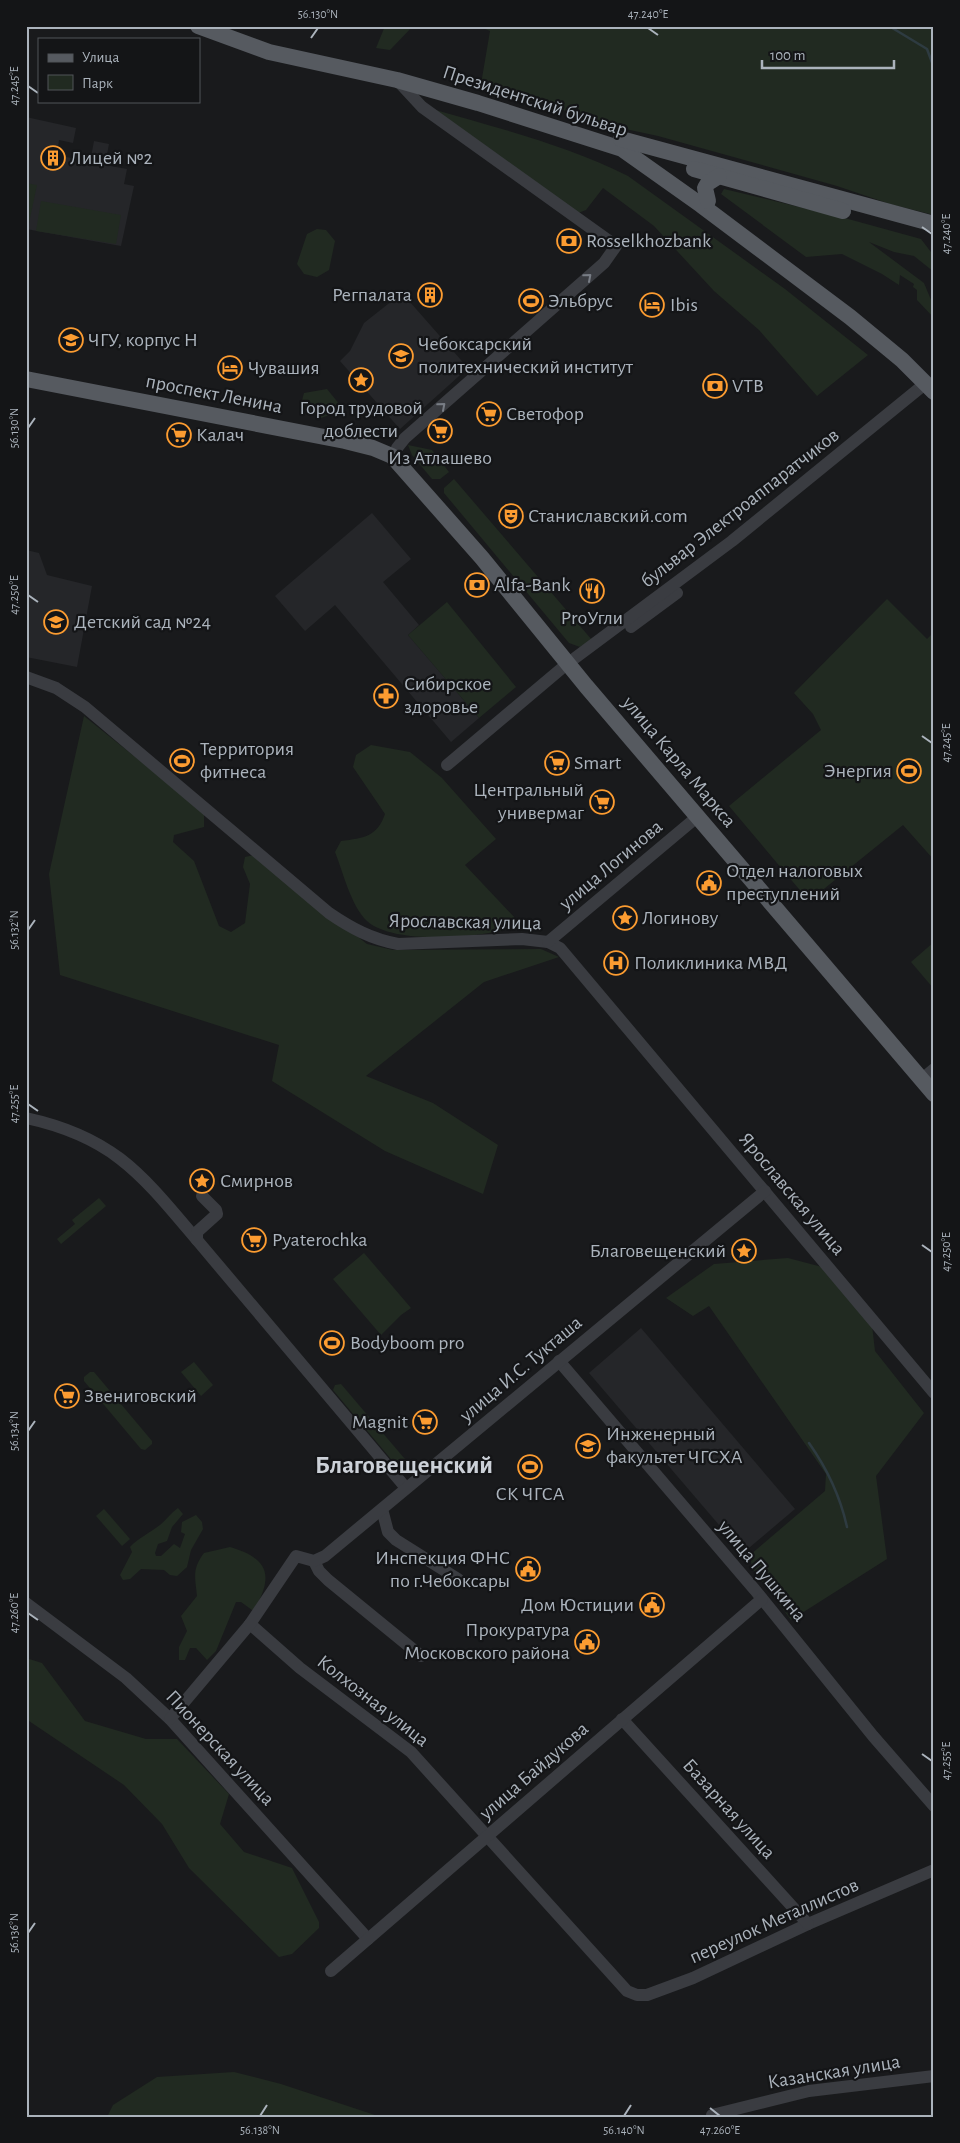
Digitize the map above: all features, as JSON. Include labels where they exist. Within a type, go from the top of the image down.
[{"type":"main road","name":"Президентский бульвар","points":[[198,26],[269,52],[397,80],[622,144]]},
{"type":"main road","name":"Президентский бульвар","points":[[223,26],[271,43],[453,87],[622,144],[701,199]]},
{"type":"main road","points":[[622,144],[647,157],[715,171],[934,224]]},
{"type":"main road","points":[[622,144],[715,171],[809,202],[934,233]]},
{"type":"main road","name":"Президентский бульвар","points":[[647,157],[932,384]]},
{"type":"main road","points":[[701,199],[696,181],[715,171]]},
{"type":"main road","name":"проспект Ленина","points":[[26,371],[88,387],[264,421],[382,441],[394,452]]},
{"type":"main road","name":"проспект Ленина","points":[[26,379],[88,387]]},
{"type":"main road","name":"улица Карла Маркса","points":[[394,452],[419,470],[574,662],[701,814],[832,969],[929,1076],[934,1094]]},
{"type":"street","points":[[394,452],[405,438],[604,263],[616,246],[422,107],[397,80]]},
{"type":"street","name":"бульвар Электроаппаратчиков","points":[[447,766],[574,662],[732,542],[932,384]]},
{"type":"street","name":"Ярославская улица","points":[[26,677],[56,688],[74,698],[330,913],[358,932],[382,941],[398,944],[522,939],[548,942],[560,948],[568,955],[934,1393]]},
{"type":"street","name":"улица Логинова","points":[[548,942],[701,814]]},
{"type":"street","points":[[26,1118],[76,1132],[119,1157],[145,1179],[406,1488]]},
{"type":"street","name":"улица И.С. Тукташа","points":[[314,1561],[325,1556],[765,1191]]},
{"type":"street","points":[[197,1240],[198,1232],[217,1214],[216,1210],[202,1196]]},
{"type":"street","name":"улица Пушкина","points":[[559,1361],[762,1599],[872,1736],[934,1806]]},
{"type":"street","points":[[382,1509],[388,1532],[396,1540],[458,1578]]},
{"type":"street","points":[[170,1719],[250,1624],[296,1556],[314,1561],[319,1571],[328,1580],[421,1656]]},
{"type":"street","name":"улица Байдукова","points":[[331,1971],[762,1599]]},
{"type":"street","name":"Пионерская улица","points":[[26,1603],[30,1608],[126,1678],[170,1719],[368,1939]]},
{"type":"street","name":"Колхозная улица","points":[[250,1624],[300,1668],[411,1752],[627,1991]]},
{"type":"street","name":"Базарная улица","points":[[622,1719],[808,1924]]},
{"type":"street","name":"переулок Металлистов","points":[[627,1991],[636,1996],[647,1995],[693,1978],[808,1924],[934,1870]]},
{"type":"street","name":"Казанская улица","points":[[712,2115],[809,2091],[934,2076]]},
{"type":"shaded area","points":[[26,117],[76,128],[73,143],[59,140],[57,155],[90,162],[94,141],[109,144],[105,165],[127,169],[124,184],[134,186],[121,246],[26,229]]},
{"type":"shaded area","name":"Чебоксарский политехнический институт","points":[[402,293],[468,368],[400,429],[340,361],[350,351],[364,323]]},
{"type":"shaded area","points":[[372,513],[411,559],[383,582],[419,625],[408,635],[479,718],[451,742],[335,605],[305,631],[275,596]]},
{"type":"shaded area","name":"Детский сад №24","points":[[26,550],[39,553],[47,575],[92,586],[77,667],[26,657]]},
{"type":"shaded area","points":[[641,1328],[795,1509],[743,1553],[589,1373]]},
{"type":"green space","points":[[385,26],[413,26],[390,50],[376,48]]},
{"type":"green space","points":[[478,26],[934,26],[934,215],[890,204],[837,186],[658,136],[616,127],[481,84],[490,31]]},
{"type":"green space","points":[[432,109],[556,146],[628,176],[785,289],[868,355],[817,396],[759,330],[714,291],[654,226],[603,188],[586,210],[578,213]]},
{"type":"green space","points":[[26,183],[37,185],[26,237]]},
{"type":"green space","points":[[724,189],[841,217],[921,239],[934,256],[934,272],[914,256],[894,252],[869,242],[924,283],[934,307],[934,318],[917,300],[917,290],[913,287],[914,284],[900,275],[899,285],[882,274],[842,254],[806,257],[721,194]]},
{"type":"green space","points":[[41,201],[121,215],[116,244],[36,231]]},
{"type":"green space","points":[[317,229],[326,230],[335,241],[329,270],[317,277],[304,274],[297,264],[307,234]]},
{"type":"green space","points":[[327,389],[344,410],[321,418],[300,408],[304,393]]},
{"type":"green space","points":[[408,445],[432,450],[449,472],[440,479],[432,479],[412,455]]},
{"type":"green space","points":[[454,479],[592,640],[580,647],[569,643],[444,493],[444,488]]},
{"type":"green space","points":[[887,599],[927,639],[934,632],[934,860],[903,825],[809,901],[729,806],[821,730],[813,714],[794,693]]},
{"type":"green space","points":[[447,602],[516,687],[479,718],[408,635]]},
{"type":"green space","points":[[84,716],[204,812],[204,827],[174,835],[173,842],[194,861],[219,926],[231,932],[245,923],[250,884],[243,867],[245,857],[254,855],[367,944],[393,950],[541,949],[559,957],[484,982],[366,1076],[433,1103],[498,1145],[483,1194],[385,1151],[272,1081],[279,1045],[60,975],[49,874]]},
{"type":"green space","points":[[371,745],[410,752],[442,778],[496,839],[465,865],[516,919],[512,928],[498,932],[459,937],[416,936],[396,934],[379,929],[361,915],[352,898],[335,852],[341,841],[356,839],[374,832],[382,822],[385,814],[353,767],[356,755]]},
{"type":"green space","points":[[934,942],[934,989],[911,962]]},
{"type":"green space","points":[[99,1198],[106,1206],[61,1244],[57,1239],[75,1224],[72,1220]]},
{"type":"green space","points":[[364,1253],[411,1308],[381,1335],[333,1279]]},
{"type":"green space","points":[[788,1258],[822,1267],[872,1325],[875,1351],[924,1413],[876,1476],[887,1559],[791,1620],[752,1568],[750,1555],[825,1491],[826,1474],[709,1306],[693,1316],[666,1298],[714,1264]]},
{"type":"green space","points":[[194,1362],[213,1385],[201,1396],[181,1372]]},
{"type":"green space","points":[[90,1372],[94,1372],[152,1441],[152,1444],[145,1450],[141,1449],[84,1381],[84,1377]]},
{"type":"green space","points":[[341,1384],[410,1465],[411,1468],[408,1471],[401,1471],[333,1390],[335,1385]]},
{"type":"green space","points":[[178,1508],[183,1514],[172,1527],[167,1541],[158,1544],[155,1553],[156,1556],[161,1556],[174,1544],[180,1548],[185,1534],[181,1532],[182,1522],[196,1515],[202,1522],[203,1529],[191,1550],[187,1567],[177,1576],[170,1575],[164,1570],[141,1569],[130,1579],[123,1580],[120,1575],[132,1552],[130,1547],[160,1525]]},
{"type":"green space","points":[[104,1509],[130,1539],[122,1546],[96,1516]]},
{"type":"green space","points":[[230,1547],[250,1555],[264,1569],[264,1586],[256,1610],[252,1610],[241,1602],[236,1602],[216,1651],[207,1660],[196,1648],[190,1648],[185,1660],[179,1660],[179,1647],[187,1631],[181,1616],[197,1596],[195,1573],[200,1559],[204,1553]]},
{"type":"green space","points":[[26,1658],[42,1663],[85,1721],[146,1739],[177,1739],[229,1794],[220,1824],[244,1852],[292,1868],[319,1922],[319,1928],[292,1954],[279,1957],[189,1868],[162,1824],[124,1785],[26,1719]]},
{"type":"green space","points":[[234,2072],[281,2084],[381,2117],[107,2117],[113,2105],[157,2077]]},
{"type":"waterway","points":[[889,26],[927,49],[934,68]]},
{"type":"waterway","points":[[809,1443],[832,1483],[841,1504],[847,1527]]},
{"type":"place","name":"Лицей №2","points":[[53,158]]},
{"type":"place","name":"Rosselkhozbank","points":[[569,241]]},
{"type":"place","name":"Регпалата","points":[[430,295]]},
{"type":"place","name":"Эльбрус","points":[[531,301]]},
{"type":"place","name":"Ibis","points":[[652,305]]},
{"type":"place","name":"ЧГУ, корпус Н","points":[[71,340]]},
{"type":"place","name":"Чебоксарский политехнический институт","points":[[401,356]]},
{"type":"place","name":"Чувашия","points":[[230,368]]},
{"type":"place","name":"Город трудовой доблести","points":[[361,380]]},
{"type":"place","name":"VTB","points":[[715,386]]},
{"type":"place","name":"Светофор","points":[[489,414]]},
{"type":"place","name":"Из Атлашево","points":[[440,431]]},
{"type":"place","name":"Калач","points":[[179,435]]},
{"type":"place","name":"Станиславский.com","points":[[511,516]]},
{"type":"place","name":"Alfa-Bank","points":[[477,585]]},
{"type":"place","name":"ProУгли","points":[[592,591]]},
{"type":"place","name":"Детский сад №24","points":[[56,622]]},
{"type":"place","name":"Сибирское здоровье","points":[[386,696]]},
{"type":"place","name":"Территория фитнеса","points":[[182,761]]},
{"type":"place","name":"Smart","points":[[557,763]]},
{"type":"place","name":"Энергия","points":[[909,771]]},
{"type":"place","name":"Центральный универмаг","points":[[602,802]]},
{"type":"place","name":"Отдел налоговых преступлений","points":[[709,883]]},
{"type":"place","name":"Логинову","points":[[625,918]]},
{"type":"place","name":"Поликлиника МВД","points":[[616,963]]},
{"type":"place","name":"Смирнов","points":[[202,1181]]},
{"type":"place","name":"Pyaterochka","points":[[254,1240]]},
{"type":"place","name":"Благовещенский","points":[[744,1251]]},
{"type":"place","name":"Bodyboom pro","points":[[332,1343]]},
{"type":"place","name":"Звениговский","points":[[67,1396]]},
{"type":"place","name":"Magnit","points":[[425,1422]]},
{"type":"place","name":"Инженерный факультет ЧГСХА","points":[[588,1446]]},
{"type":"place","name":"СК ЧГСА","points":[[530,1467]]},
{"type":"place","name":"Инспекция ФНС по г.Чебоксары","points":[[528,1569]]},
{"type":"place","name":"Дом Юстиции","points":[[652,1605]]},
{"type":"place","name":"Прокуратура Московского района","points":[[587,1642]]},
{"type":"district","name":"Благовещенский","points":[[404,1465]]}]
